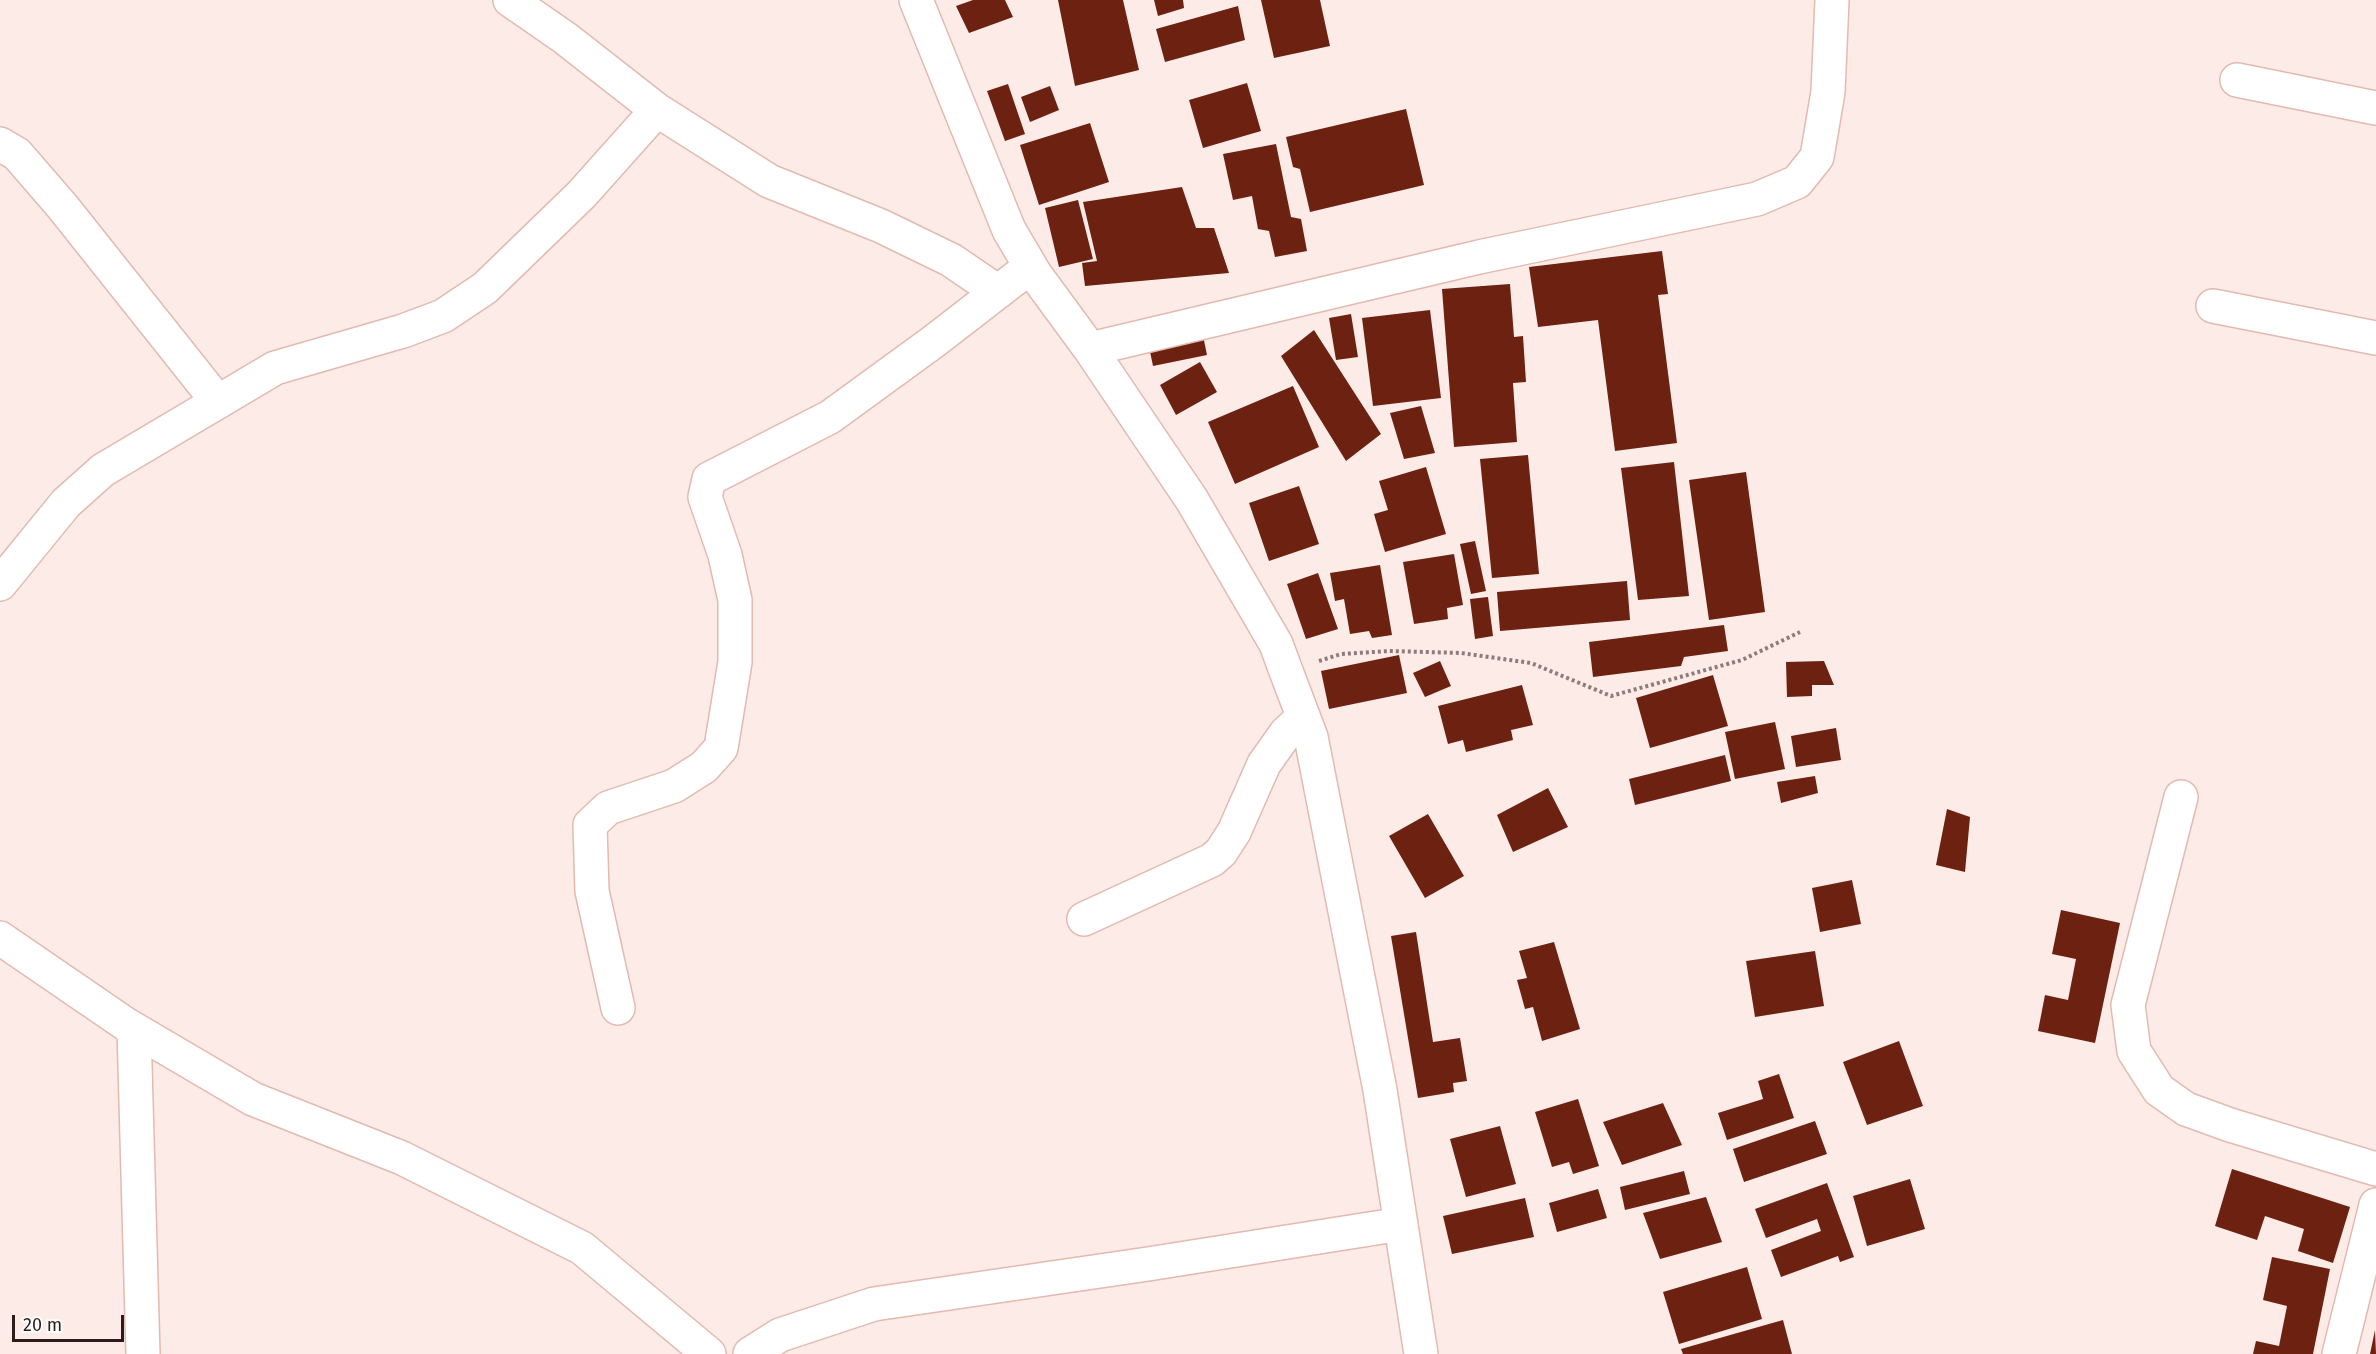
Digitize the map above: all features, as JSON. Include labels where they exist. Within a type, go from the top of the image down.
[{"type":"street","points":[[510,0],[657,110],[769,181],[891,231],[951,261],[998,292]]},
{"type":"street","points":[[916,0],[1009,230],[1030,267],[1090,349],[1192,500],[1276,644],[1311,737],[1378,1078],[1421,1354]]},
{"type":"street","points":[[1090,349],[1479,257],[1757,199],[1797,182],[1817,157],[1828,92],[1832,0]]},
{"type":"street","points":[[2237,80],[2376,108]]},
{"type":"street","points":[[0,584],[66,503],[103,470],[275,368],[403,331],[443,316],[485,288],[582,194],[657,110]]},
{"type":"street","points":[[0,144],[17,154],[62,206],[218,402]]},
{"type":"street","points":[[618,1008],[592,891],[590,825],[608,808],[674,786],[704,767],[721,748],[735,662],[735,600],[725,555],[705,497],[709,479],[830,417],[933,342],[1030,267]]},
{"type":"street","points":[[2213,306],[2376,338]]},
{"type":"street","points":[[1084,919],[1212,860],[1221,852],[1234,832],[1264,764],[1286,733],[1303,717]]},
{"type":"street","points":[[2181,797],[2128,1005],[2134,1051],[2159,1090],[2186,1109],[2230,1125],[2376,1169]]},
{"type":"street","points":[[0,938],[134,1029],[253,1099],[402,1158],[582,1248],[709,1354]]},
{"type":"street","points":[[134,1029],[143,1354]]},
{"type":"street","points":[[2339,1354],[2376,1205]]},
{"type":"street","points":[[750,1354],[780,1335],[874,1304],[1401,1224]]},
{"type":"path","points":[[1286,671],[1341,654],[1389,651],[1461,653],[1531,663],[1611,696],[1742,660],[1800,632]]},
{"type":"building","points":[[973,0],[1005,0],[1013,17],[969,33],[956,6]]},
{"type":"building","points":[[1058,0],[1123,0],[1139,70],[1075,86]]},
{"type":"building","points":[[1154,0],[1183,0],[1184,8],[1158,16]]},
{"type":"building","points":[[1261,0],[1320,0],[1330,46],[1274,58]]},
{"type":"building","points":[[1238,6],[1245,40],[1165,62],[1156,29]]},
{"type":"building","points":[[1247,83],[1261,131],[1203,148],[1189,100]]},
{"type":"building","points":[[1008,84],[1025,134],[1005,141],[987,91]]},
{"type":"building","points":[[1050,86],[1059,110],[1030,122],[1021,97]]},
{"type":"building","points":[[1406,109],[1424,185],[1310,212],[1300,169],[1293,167],[1286,137]]},
{"type":"building","points":[[1090,123],[1109,182],[1039,205],[1020,145]]},
{"type":"building","points":[[1276,144],[1291,217],[1301,219],[1307,251],[1275,257],[1269,231],[1258,229],[1252,196],[1233,200],[1223,154]]},
{"type":"building","points":[[1182,187],[1196,228],[1214,228],[1229,273],[1085,286],[1082,263],[1097,261],[1083,202]]},
{"type":"building","points":[[1078,200],[1093,259],[1059,267],[1045,208]]},
{"type":"building","points":[[1662,251],[1668,294],[1658,295],[1677,443],[1615,451],[1598,320],[1538,327],[1529,267]]},
{"type":"building","points":[[1510,284],[1514,337],[1523,336],[1526,382],[1513,383],[1517,442],[1454,447],[1442,289]]},
{"type":"building","points":[[1430,310],[1441,398],[1373,406],[1362,318]]},
{"type":"building","points":[[1351,314],[1358,357],[1336,360],[1329,318]]},
{"type":"building","points":[[1201,326],[1207,355],[1153,366],[1147,337]]},
{"type":"building","points":[[1314,330],[1381,434],[1346,461],[1281,356]]},
{"type":"building","points":[[1200,362],[1217,392],[1176,415],[1160,385]]},
{"type":"building","points":[[1293,386],[1319,447],[1235,484],[1208,422]]},
{"type":"building","points":[[1421,406],[1435,453],[1404,459],[1390,413]]},
{"type":"building","points":[[1528,455],[1539,574],[1492,578],[1480,459]]},
{"type":"building","points":[[1674,462],[1689,596],[1638,600],[1621,468]]},
{"type":"building","points":[[1426,467],[1446,534],[1385,552],[1374,514],[1388,510],[1379,481]]},
{"type":"building","points":[[1746,472],[1765,612],[1709,620],[1689,480]]},
{"type":"building","points":[[1299,486],[1319,544],[1269,561],[1249,503]]},
{"type":"building","points":[[1475,541],[1486,591],[1471,594],[1460,544]]},
{"type":"building","points":[[1454,554],[1463,605],[1447,608],[1448,619],[1414,624],[1403,562]]},
{"type":"building","points":[[1380,565],[1392,635],[1372,638],[1369,631],[1350,634],[1344,599],[1335,601],[1330,573]]},
{"type":"building","points":[[1318,573],[1338,629],[1306,639],[1287,584]]},
{"type":"building","points":[[1627,581],[1630,620],[1500,631],[1497,592]]},
{"type":"building","points":[[1488,597],[1493,636],[1475,639],[1470,599]]},
{"type":"building","points":[[1724,625],[1728,651],[1684,657],[1681,666],[1593,677],[1589,642]]},
{"type":"building","points":[[1399,655],[1407,693],[1329,709],[1321,671]]},
{"type":"building","points":[[1440,661],[1451,686],[1425,697],[1413,673]]},
{"type":"building","points":[[1824,661],[1834,685],[1812,685],[1812,696],[1787,697],[1786,662]]},
{"type":"building","points":[[1713,675],[1728,726],[1650,748],[1636,698]]},
{"type":"building","points":[[1522,685],[1533,725],[1511,730],[1513,740],[1466,752],[1463,740],[1448,744],[1438,706]]},
{"type":"building","points":[[1775,722],[1785,769],[1735,779],[1725,732]]},
{"type":"building","points":[[1836,728],[1841,760],[1796,767],[1791,736]]},
{"type":"building","points":[[1725,755],[1731,781],[1635,805],[1629,779]]},
{"type":"building","points":[[1815,776],[1818,793],[1781,803],[1777,782]]},
{"type":"building","points":[[1548,788],[1568,827],[1513,852],[1497,815]]},
{"type":"building","points":[[1947,809],[1970,817],[1965,872],[1936,865]]},
{"type":"building","points":[[1428,814],[1464,876],[1425,898],[1389,836]]},
{"type":"building","points":[[1852,880],[1861,924],[1820,932],[1812,888]]},
{"type":"building","points":[[2061,910],[2120,923],[2095,1043],[2038,1031],[2045,995],[2068,1000],[2076,959],[2052,954]]},
{"type":"building","points":[[1416,932],[1433,1042],[1460,1038],[1467,1081],[1453,1083],[1454,1092],[1418,1098],[1391,936]]},
{"type":"building","points":[[1554,942],[1580,1029],[1542,1041],[1533,1007],[1525,1009],[1517,980],[1527,978],[1519,951]]},
{"type":"building","points":[[1815,951],[1824,1006],[1755,1017],[1746,961]]},
{"type":"building","points":[[1899,1041],[1923,1106],[1867,1125],[1843,1062]]},
{"type":"building","points":[[1779,1074],[1794,1118],[1727,1140],[1718,1113],[1763,1099],[1758,1081]]},
{"type":"building","points":[[1578,1099],[1599,1166],[1573,1174],[1569,1162],[1552,1167],[1535,1112]]},
{"type":"building","points":[[1663,1103],[1682,1145],[1622,1165],[1603,1122]]},
{"type":"building","points":[[1815,1121],[1827,1154],[1744,1182],[1733,1149]]},
{"type":"building","points":[[1500,1126],[1516,1184],[1466,1197],[1450,1139]]},
{"type":"building","points":[[2232,1169],[2350,1207],[2333,1263],[2298,1251],[2304,1229],[2265,1216],[2257,1240],[2215,1226]]},
{"type":"building","points":[[1684,1171],[1690,1194],[1625,1210],[1620,1187]]},
{"type":"building","points":[[1910,1179],[1925,1229],[1867,1246],[1853,1196]]},
{"type":"building","points":[[1827,1183],[1854,1257],[1840,1262],[1838,1256],[1781,1277],[1771,1250],[1821,1231],[1817,1219],[1766,1238],[1755,1209]]},
{"type":"building","points":[[1598,1189],[1607,1218],[1557,1232],[1549,1203]]},
{"type":"building","points":[[1706,1197],[1722,1242],[1660,1259],[1643,1213]]},
{"type":"building","points":[[1525,1198],[1534,1237],[1452,1254],[1443,1216]]},
{"type":"building","points":[[2272,1257],[2330,1269],[2313,1354],[2253,1354],[2256,1341],[2279,1346],[2287,1306],[2263,1300]]},
{"type":"building","points":[[1747,1267],[1762,1319],[1679,1344],[1663,1292]]},
{"type":"building","points":[[1783,1320],[1792,1354],[1683,1354],[1681,1349]]},
{"type":"building","points":[[2375,1330],[2376,1354],[2370,1354]]}]
